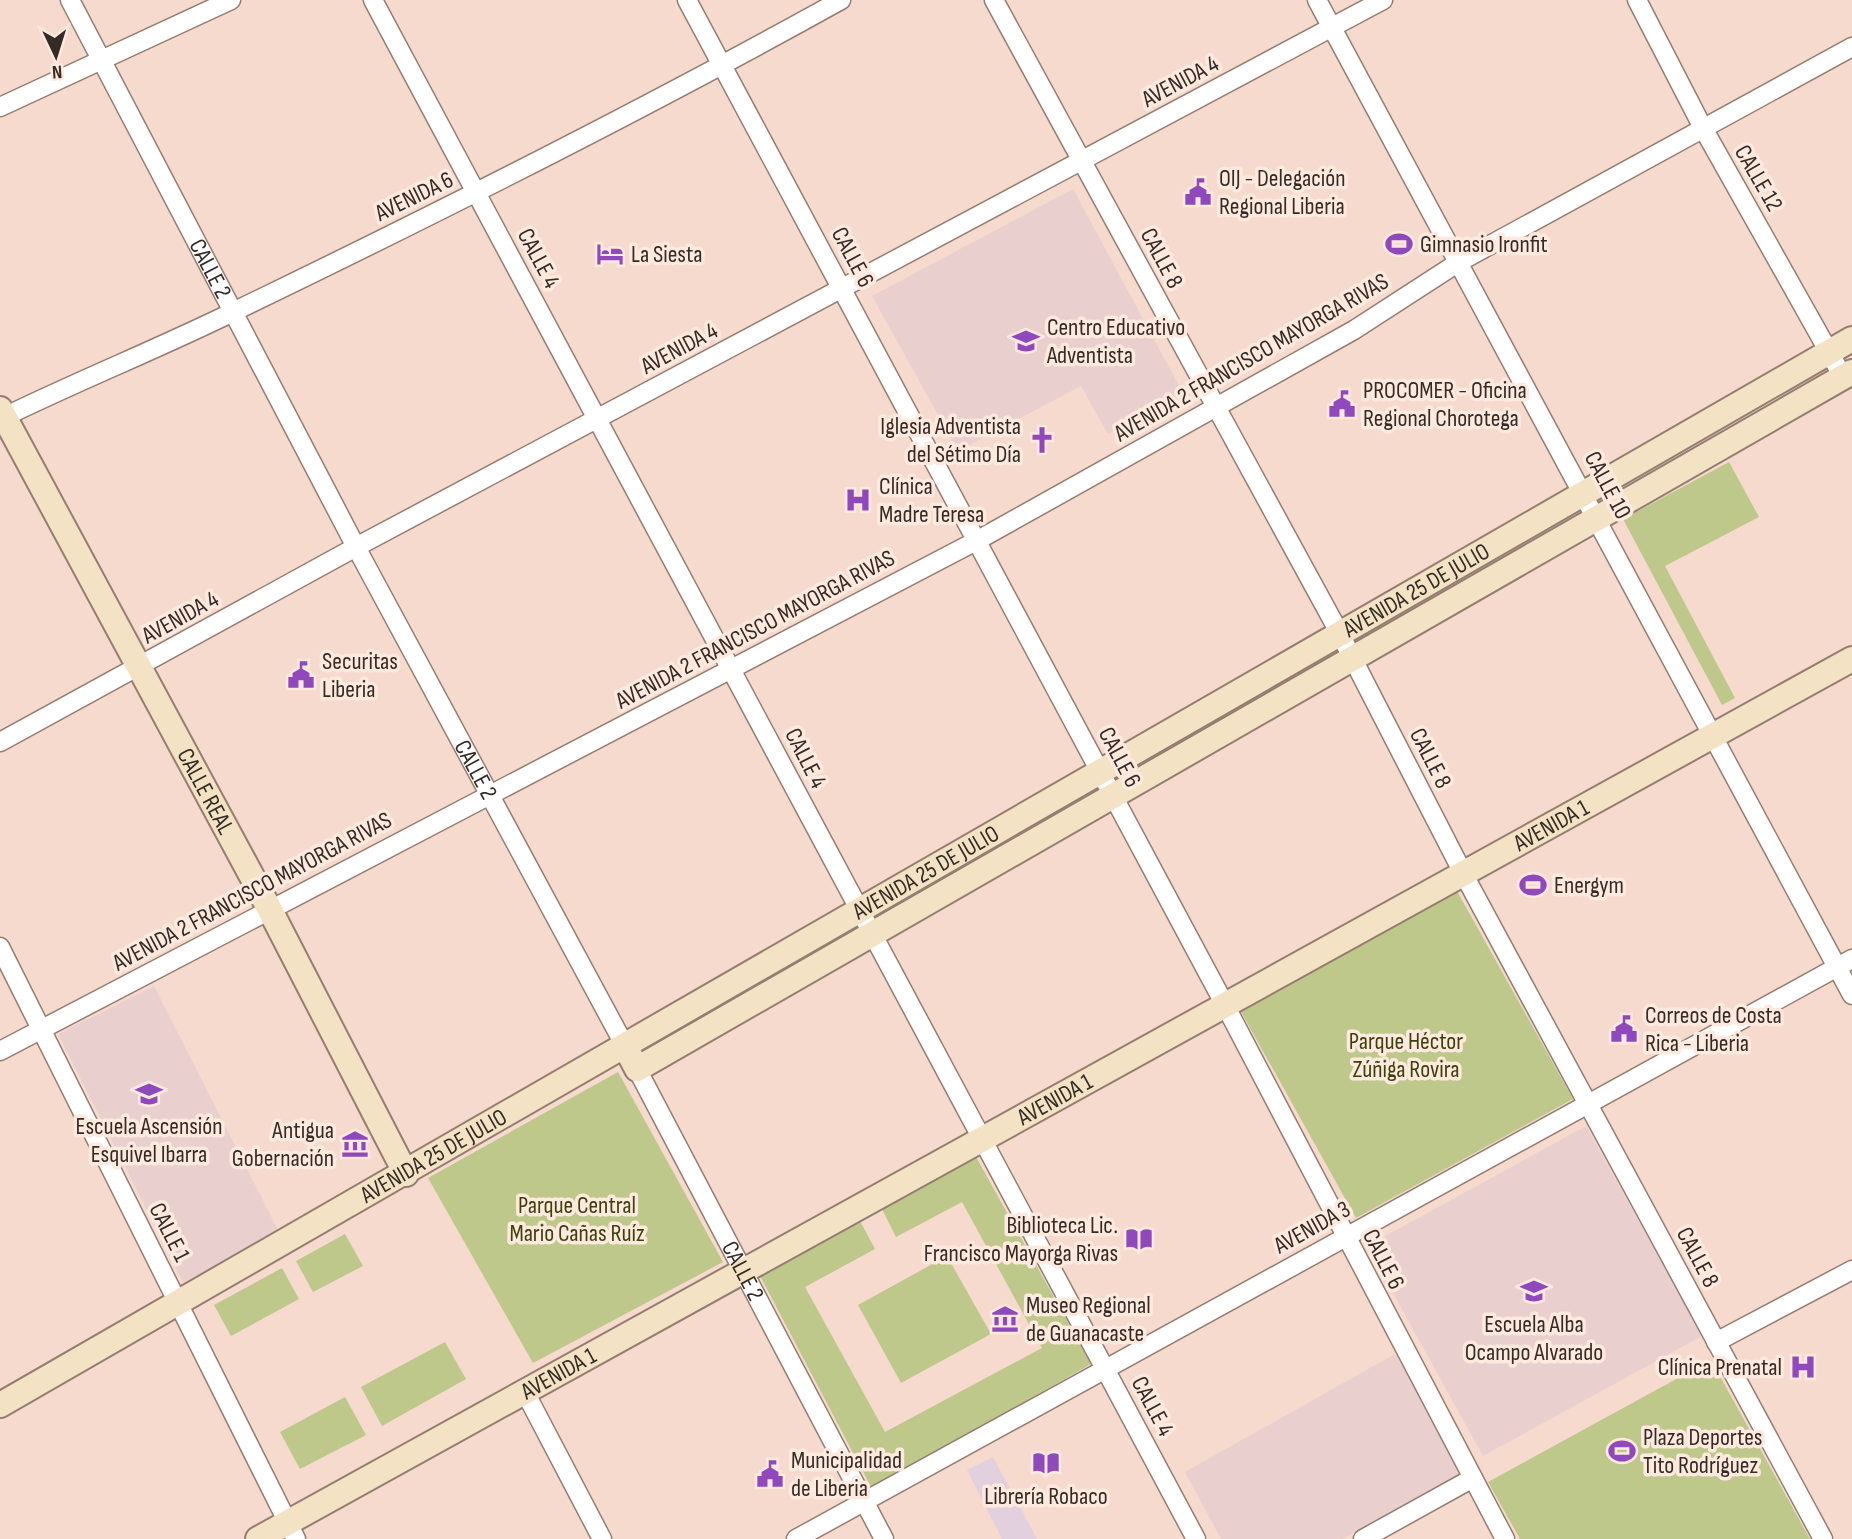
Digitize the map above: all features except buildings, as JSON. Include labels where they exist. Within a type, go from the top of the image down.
[{"type":"street","name":"CALLE 2","points":[[70,0],[356,547],[745,1270],[884,1539]]},
{"type":"street","points":[[0,107],[231,0]]},
{"type":"street","name":"CALLE 4","points":[[373,0],[732,669],[858,912],[1196,1539]]},
{"type":"street","name":"CALLE 6","points":[[687,0],[978,540],[1505,1539]]},
{"type":"street","name":"AVENIDA 6","points":[[1,415],[233,312],[476,192],[723,66],[841,0]]},
{"type":"street","name":"CALLE 8","points":[[994,0],[1340,634],[1463,873],[1823,1539]]},
{"type":"street","name":"CALLE 10","points":[[1317,0],[1713,735],[1845,963],[1852,995]]},
{"type":"street","name":"AVENIDA 4","points":[[0,742],[356,547],[1383,0]]},
{"type":"street","name":"CALLE 12","points":[[1637,0],[1703,128],[1829,352],[1847,375]]},
{"type":"street","name":"AVENIDA 2 FRANCISCO MAYORGA RIVAS","points":[[0,1051],[978,540],[1354,330],[1459,262],[1852,47]]},
{"type":"street","name":"AVENIDA 25 DE JULIO","points":[[0,1405],[406,1174],[1852,339]]},
{"type":"street","name":"AVENIDA 25 DE JULIO","points":[[637,1069],[1847,375]]},
{"type":"street","name":"CALLE REAL","points":[[1,415],[270,910],[406,1174]]},
{"type":"street","name":"AVENIDA 1","points":[[258,1539],[292,1531],[525,1392],[1852,659]]},
{"type":"street","name":"CALLE 1","points":[[0,947],[292,1531]]},
{"type":"street","name":"AVENIDA 3","points":[[796,1539],[1845,963]]},
{"type":"street","points":[[1716,1342],[1852,1270]]},
{"type":"street","points":[[525,1392],[602,1539]]},
{"type":"street","points":[[1363,1539],[1473,1478]]},
{"type":"shaded area","name":"Centro Educativo Adventista","points":[[1073,189],[1183,393],[1108,434],[1081,386],[958,451],[872,296]]},
{"type":"shaded area","name":"Escuela Ascensión Esquivel Ibarra","points":[[154,986],[280,1234],[183,1282],[58,1034]]},
{"type":"shaded area","name":"Escuela Alba Ocampo Alvarado","points":[[1586,1126],[1702,1336],[1483,1456],[1367,1246]]},
{"type":"shaded area","points":[[1395,1354],[1464,1474],[1342,1539],[1221,1539],[1185,1472]]},
{"type":"shaded area","points":[[993,1457],[1037,1539],[1002,1539],[967,1470]]},
{"type":"green space","points":[[1729,462],[1759,517],[1665,566],[1735,698],[1722,705],[1623,519]]},
{"type":"green space","name":"Parque Héctor Zúñiga Rovira","points":[[1457,891],[1573,1099],[1356,1218],[1240,1010]]},
{"type":"green space","name":"Parque Central Mario Cañas Ruíz","points":[[618,1072],[723,1262],[533,1363],[428,1178]]},
{"type":"green space","points":[[975,1155],[1091,1364],[872,1489],[759,1274],[859,1219],[875,1249],[805,1287],[885,1432],[1042,1348],[962,1202],[896,1237],[881,1207]]},
{"type":"green space","points":[[345,1234],[363,1266],[313,1292],[296,1261]]},
{"type":"green space","points":[[947,1256],[991,1334],[901,1383],[858,1305]]},
{"type":"green space","points":[[282,1268],[299,1299],[231,1336],[214,1305]]},
{"type":"green space","points":[[445,1342],[466,1379],[382,1426],[361,1387]]},
{"type":"green space","points":[[1711,1360],[1810,1539],[1520,1539],[1488,1482]]},
{"type":"green space","points":[[345,1397],[366,1435],[300,1469],[280,1432]]},
{"type":"place","name":"OIJ - Delegación Regional Liberia","points":[[1198,192]]},
{"type":"place","name":"Gimnasio Ironfit","points":[[1399,244]]},
{"type":"place","name":"La Siesta","points":[[610,254]]},
{"type":"place","name":"Centro Educativo Adventista","points":[[1026,341]]},
{"type":"place","name":"PROCOMER - Oficina Regional Chorotega","points":[[1342,404]]},
{"type":"place","name":"Iglesia Adventista del Sétimo Día","points":[[1042,440]]},
{"type":"place","name":"Clínica Madre Teresa","points":[[858,500]]},
{"type":"place","name":"Securitas Liberia","points":[[301,675]]},
{"type":"place","name":"Energym","points":[[1533,885]]},
{"type":"place","name":"Correos de Costa Rica - Liberia","points":[[1624,1029]]},
{"type":"place","name":"Escuela Ascensión Esquivel Ibarra","points":[[149,1094]]},
{"type":"place","name":"Antigua Gobernación","points":[[355,1144]]},
{"type":"place","name":"Biblioteca Lic. Francisco Mayorga Rivas","points":[[1139,1239]]},
{"type":"place","name":"Escuela Alba Ocampo Alvarado","points":[[1534,1291]]},
{"type":"place","name":"Museo Regional de Guanacaste","points":[[1005,1319]]},
{"type":"place","name":"Clínica Prenatal","points":[[1803,1367]]},
{"type":"place","name":"Plaza Deportes Tito Rodríguez","points":[[1622,1451]]},
{"type":"place","name":"Librería Robaco","points":[[1046,1463]]},
{"type":"place","name":"Municipalidad de Liberia","points":[[770,1474]]}]
